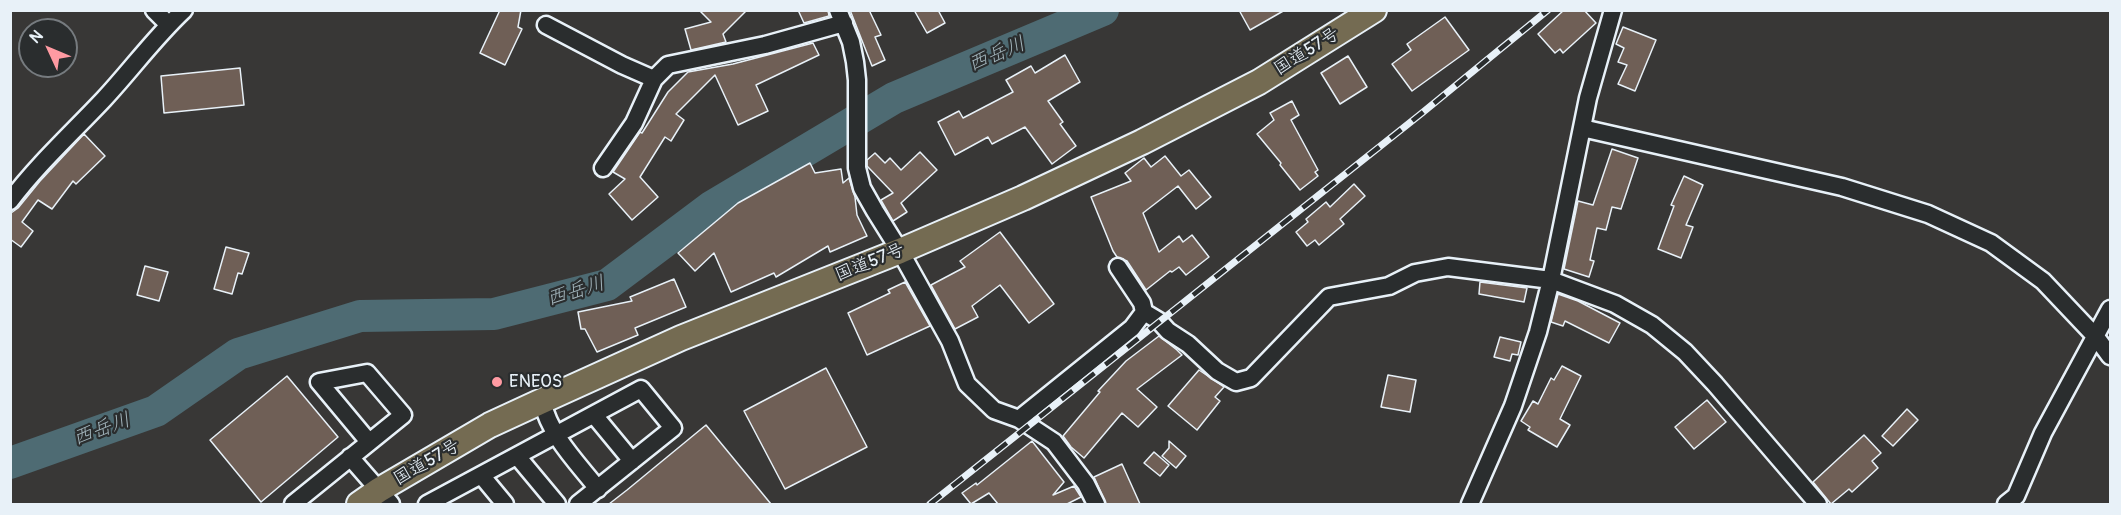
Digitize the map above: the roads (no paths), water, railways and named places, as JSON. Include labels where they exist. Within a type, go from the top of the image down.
[{"type":"highway","name":"国道57号","points":[[359,504],[385,497],[490,425],[681,338],[900,251],[1023,198],[1142,142],[1259,82],[1374,10]]},
{"type":"street","points":[[154,10],[169,25]]},
{"type":"street","points":[[10,201],[31,174],[184,10]]},
{"type":"street","points":[[1470,504],[1513,406],[1538,332],[1551,280],[1588,98],[1613,10]]},
{"type":"street","points":[[603,168],[634,123],[654,79],[668,65],[765,45],[841,17],[851,42],[857,81],[857,168],[862,188],[874,211],[900,251],[950,341],[967,384],[994,410],[1019,419],[1053,442],[1086,484],[1096,504]]},
{"type":"street","points":[[546,25],[654,79]]},
{"type":"street","points":[[1582,128],[1842,187],[1928,214],[1991,243],[2043,281],[2096,337],[2110,356]]},
{"type":"street","points":[[1118,267],[1142,303],[1144,312],[1159,321],[1168,332],[1188,344],[1217,371],[1236,382],[1251,378],[1329,297],[1389,286],[1415,273],[1448,267],[1551,280],[1615,304],[1652,325],[1685,352],[1818,504]]},
{"type":"street","points":[[2006,504],[2016,496],[2043,433],[2110,309]]},
{"type":"street","points":[[1019,419],[1132,328],[1144,312]]},
{"type":"street","points":[[293,504],[350,458],[403,414],[367,373],[319,382],[369,442]]},
{"type":"street","points":[[427,504],[448,500],[481,476],[641,390],[673,428],[578,504]]},
{"type":"street","points":[[542,401],[546,417],[555,436],[598,489]]},
{"type":"street","points":[[594,415],[632,461]]},
{"type":"street","points":[[517,456],[557,504]]},
{"type":"street","points":[[350,458],[385,497]]},
{"type":"street","points":[[481,476],[505,504]]},
{"type":"waterway","name":"西岳川","points":[[10,463],[156,411],[238,354],[360,316],[494,314],[607,285],[711,207],[894,98],[1103,10]]},
{"type":"railway","points":[[930,504],[1548,10]]},
{"type":"place","name":"ENEOS","points":[[497,382]]}]
